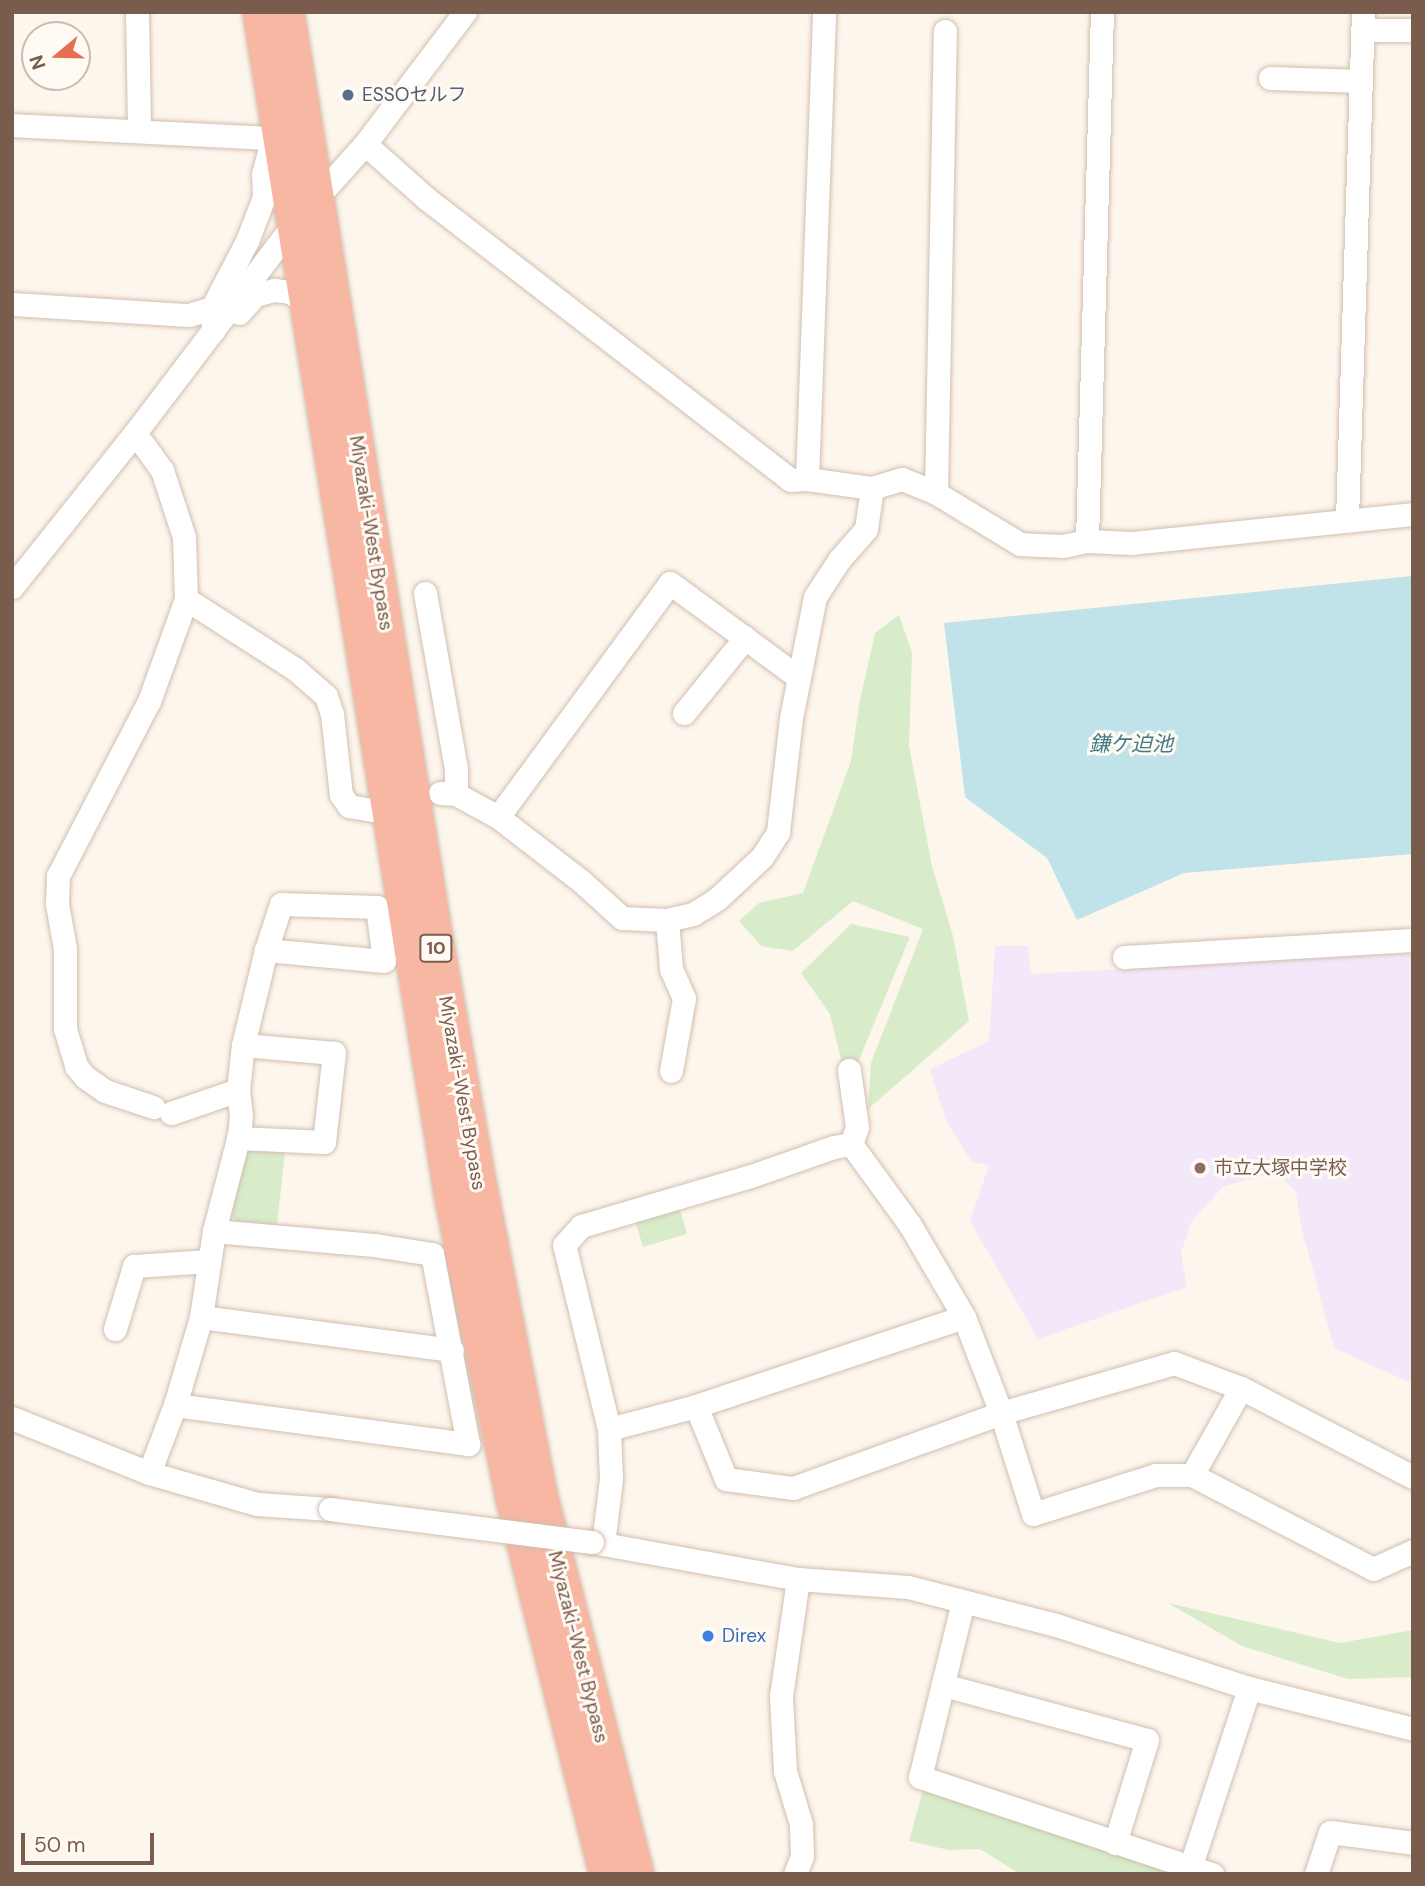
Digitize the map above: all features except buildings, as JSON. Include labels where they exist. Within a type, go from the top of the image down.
[{"type":"highway","name":"Miyazaki-West Bypass","points":[[260,12],[274,124],[305,211],[362,472],[433,929],[539,1494],[636,1874]]},
{"type":"highway","name":"Miyazaki-West Bypass","points":[[286,12],[305,211],[310,317],[452,1198],[513,1498],[607,1874]]},
{"type":"street","points":[[137,12],[139,131]]},
{"type":"street","points":[[12,587],[135,433],[305,211],[365,144],[465,12]]},
{"type":"street","points":[[807,479],[824,12]]},
{"type":"street","points":[[1087,541],[1102,12]]},
{"type":"street","points":[[1347,520],[1363,21],[1413,30]]},
{"type":"street","points":[[936,493],[945,31]]},
{"type":"street","points":[[1270,78],[1361,80]]},
{"type":"street","points":[[12,125],[139,131],[274,124],[263,174],[264,197],[247,241],[212,308],[213,332]]},
{"type":"street","points":[[365,144],[427,199],[790,480],[807,479],[872,488],[902,479],[936,493],[965,513],[992,524],[1020,544],[1063,546],[1087,541],[1132,543],[1413,514]]},
{"type":"street","points":[[213,332],[230,324],[255,295],[274,290],[290,292],[307,303],[310,317]]},
{"type":"street","points":[[12,304],[189,315],[212,308]]},
{"type":"street","points":[[135,433],[162,470],[184,537],[186,598],[149,701],[58,876],[57,904],[65,948],[65,1029],[76,1066],[85,1077],[105,1091],[162,1110],[238,1090]]},
{"type":"street","points":[[425,593],[456,769],[448,793],[498,817],[581,881],[622,918],[667,920],[693,914],[717,899],[762,857],[778,832],[798,677],[815,597],[839,560],[866,529],[872,488]]},
{"type":"street","points":[[498,817],[670,583],[798,677]]},
{"type":"street","points":[[186,598],[295,669],[326,696],[332,714],[341,795],[349,806],[372,810]]},
{"type":"street","points":[[684,713],[745,638]]},
{"type":"street","points":[[149,1473],[175,1405],[201,1317],[214,1231],[238,1138],[241,1115],[238,1090],[243,1045],[266,950],[281,904],[377,907],[384,961],[266,950]]},
{"type":"street","points":[[667,920],[671,969],[684,998],[671,1071]]},
{"type":"street","points":[[1124,957],[1413,940]]},
{"type":"street","points":[[238,1138],[324,1142],[334,1053],[243,1045]]},
{"type":"street","points":[[849,1070],[857,1128],[851,1144]]},
{"type":"street","points":[[851,1144],[910,1225],[964,1317],[1001,1413],[1033,1514],[1156,1475],[1192,1475],[1373,1569],[1413,1551]]},
{"type":"street","points":[[597,1543],[611,1479],[610,1429],[564,1245],[581,1226],[851,1144]]},
{"type":"street","points":[[175,1405],[468,1444],[432,1254],[374,1245],[214,1231]]},
{"type":"street","points":[[115,1329],[134,1266],[209,1261]]},
{"type":"street","points":[[201,1317],[452,1350]]},
{"type":"street","points":[[610,1429],[696,1406],[964,1317]]},
{"type":"street","points":[[696,1406],[726,1479],[793,1488],[1001,1413],[1174,1363],[1241,1388],[1413,1477]]},
{"type":"street","points":[[1192,1475],[1241,1388]]},
{"type":"street","points":[[12,1418],[149,1473],[257,1504],[330,1510],[597,1543],[798,1579],[908,1587],[1056,1625],[1249,1688],[1413,1729]]},
{"type":"street","points":[[795,1874],[802,1856],[800,1824],[785,1771],[781,1696],[798,1579]]},
{"type":"street","points":[[963,1602],[920,1777],[1197,1872],[1249,1688]]},
{"type":"street","points":[[943,1685],[1147,1740],[1115,1843]]},
{"type":"street","points":[[1317,1874],[1331,1832],[1413,1843]]},
{"type":"shaded area","name":"市立大塚中学校","points":[[995,946],[1028,946],[1031,974],[1413,953],[1413,1384],[1334,1348],[1301,1226],[1296,1192],[1276,1172],[1224,1186],[1192,1220],[1181,1253],[1187,1287],[1038,1339],[970,1221],[989,1165],[972,1162],[946,1121],[930,1069],[989,1041]]},
{"type":"green space","points":[[899,615],[912,653],[909,746],[932,866],[953,936],[969,1021],[868,1109],[871,1063],[923,929],[853,901],[793,951],[761,946],[739,921],[759,903],[803,893],[851,761],[859,705],[875,633]]},
{"type":"green space","points":[[851,924],[910,937],[856,1067],[844,1072],[830,1014],[801,973]]},
{"type":"green space","points":[[247,1148],[285,1152],[277,1225],[236,1221],[232,1215],[242,1151]]},
{"type":"green space","points":[[678,1204],[687,1234],[643,1247],[634,1217]]},
{"type":"green space","points":[[1168,1603],[1340,1643],[1413,1630],[1413,1677],[1348,1679],[1242,1646]]},
{"type":"green space","points":[[924,1786],[1170,1873],[1020,1874],[980,1849],[949,1850],[909,1841]]},
{"type":"water","name":"鎌ケ迫池","points":[[1413,576],[1413,854],[1184,873],[1077,920],[1047,858],[965,797],[944,623]]},
{"type":"place","name":"ESSOセルフ","points":[[348,95]]},
{"type":"place","name":"市立大塚中学校","points":[[1200,1168]]},
{"type":"place","name":"Direx","points":[[708,1636]]}]
